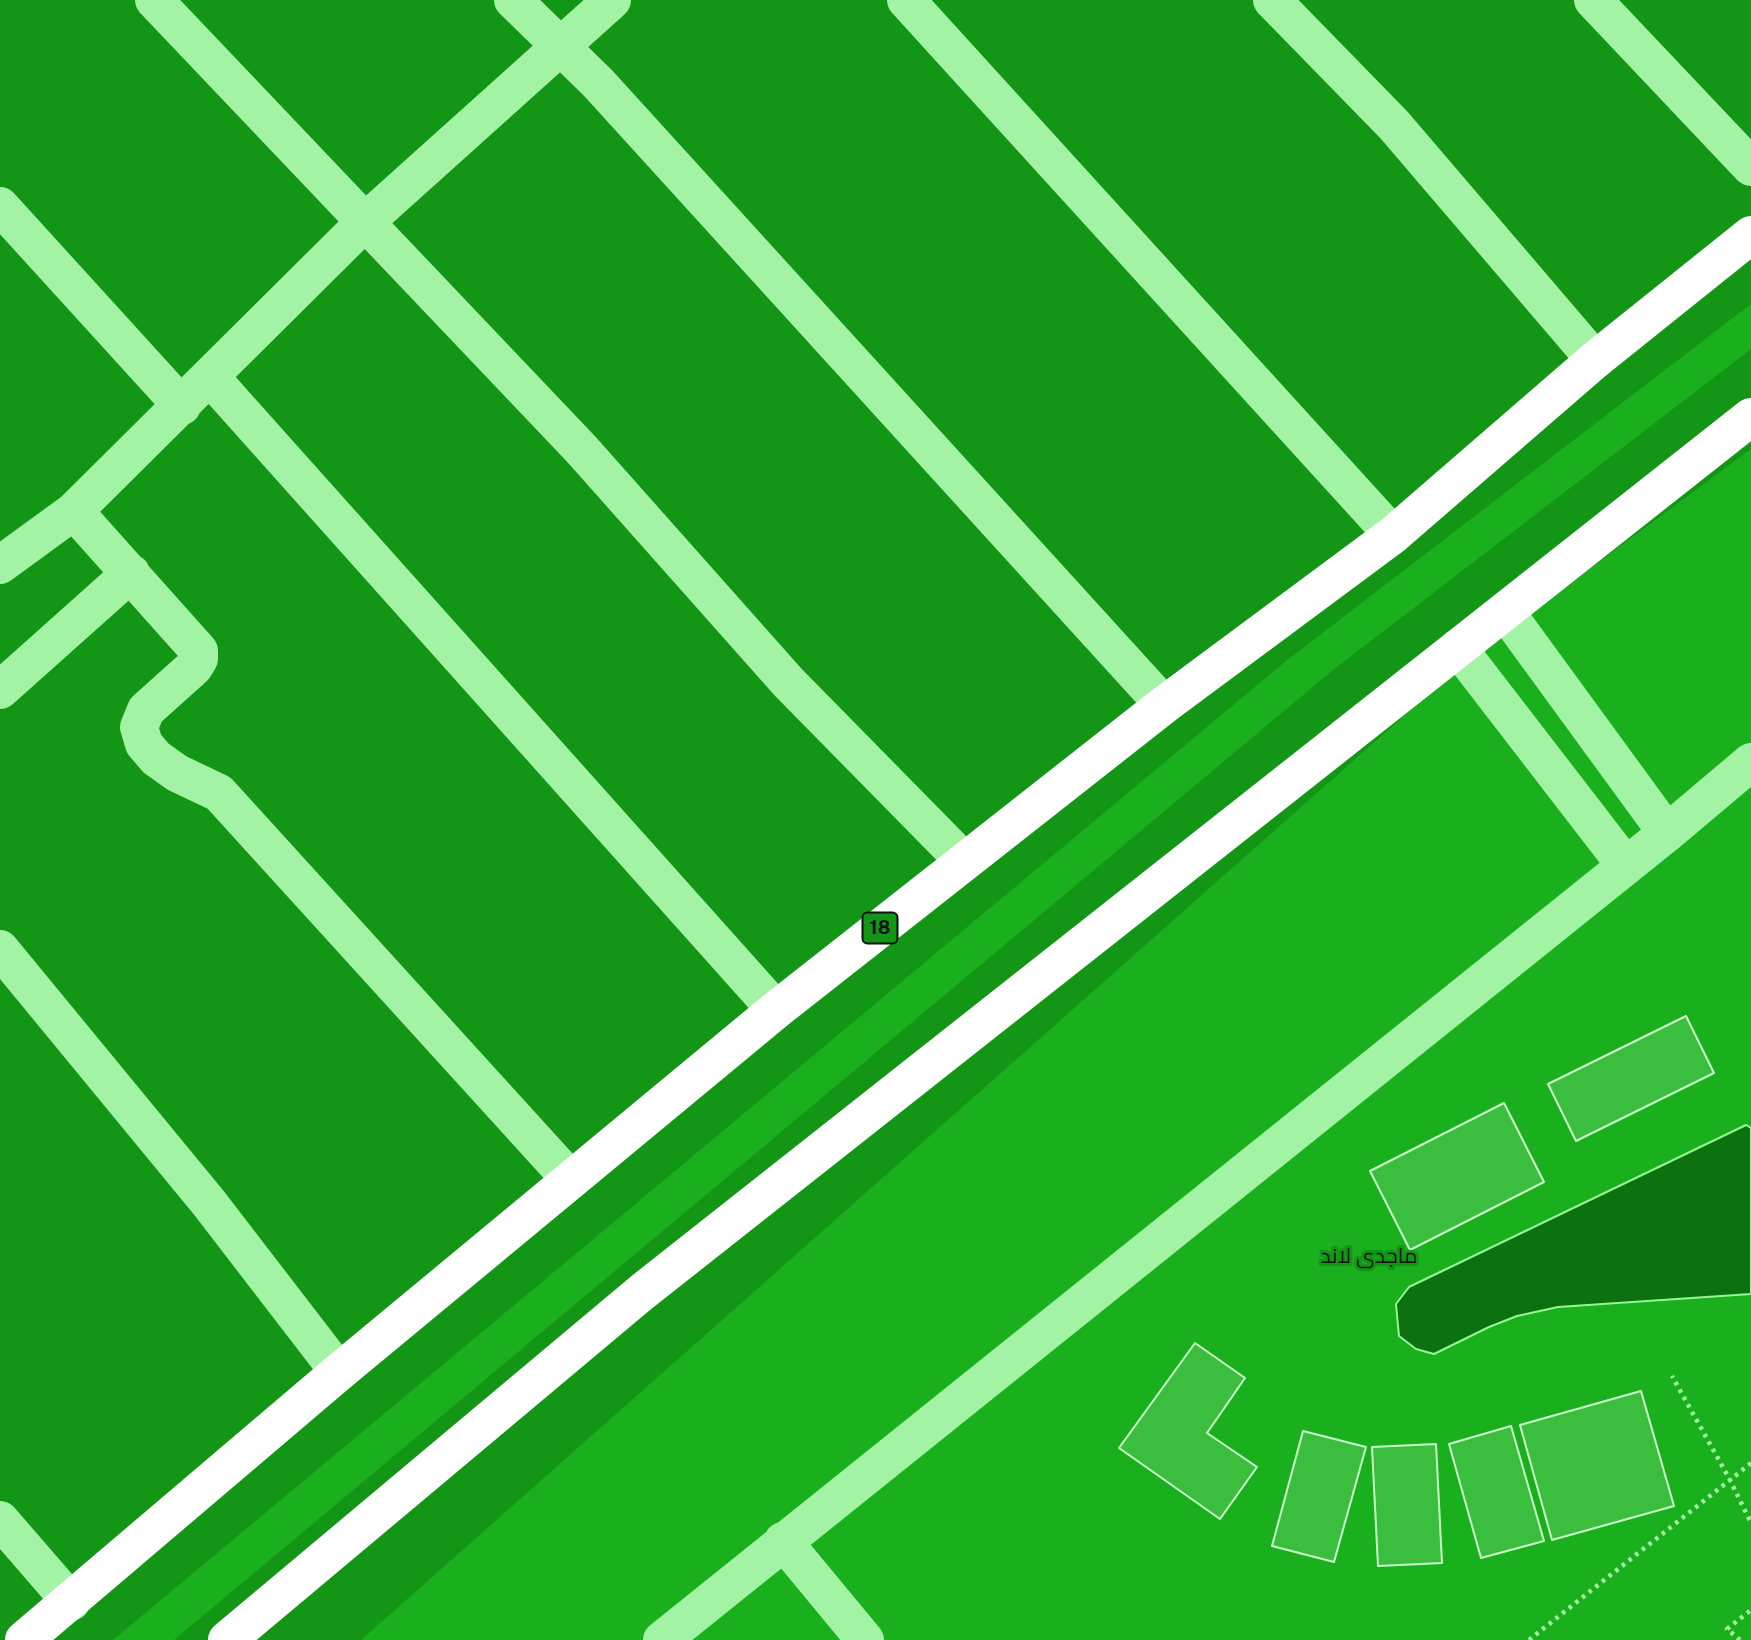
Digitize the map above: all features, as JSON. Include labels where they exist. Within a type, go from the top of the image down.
[{"type":"highway","name":"18","points":[[24,1640],[339,1372],[775,1010],[1164,705],[1393,535],[1595,360],[1751,235]]},
{"type":"highway","points":[[227,1640],[642,1292],[1751,417]]},
{"type":"street","points":[[154,0],[582,450],[788,682],[964,861]]},
{"type":"street","points":[[513,0],[598,83],[1164,705]]},
{"type":"street","points":[[0,565],[74,511],[211,378],[364,223],[612,0]]},
{"type":"street","points":[[906,0],[1393,535]]},
{"type":"street","points":[[1272,0],[1394,125],[1595,360]]},
{"type":"street","points":[[1593,0],[1751,167]]},
{"type":"street","points":[[0,206],[182,406]]},
{"type":"street","points":[[211,378],[775,1010]]},
{"type":"street","points":[[74,511],[199,651],[199,659],[194,667],[146,710],[139,727],[144,744],[156,758],[177,773],[219,793],[571,1180]]},
{"type":"street","points":[[0,690],[131,573]]},
{"type":"street","points":[[1505,611],[1667,833]]},
{"type":"street","points":[[1458,648],[1626,866]]},
{"type":"street","points":[[662,1640],[1667,833],[1751,762]]},
{"type":"street","points":[[0,949],[209,1203],[339,1372]]},
{"type":"street","points":[[0,1521],[71,1602]]},
{"type":"street","points":[[783,1541],[865,1640]]},
{"type":"path","points":[[1672,1376],[1751,1523]]},
{"type":"path","points":[[1529,1640],[1751,1463]]},
{"type":"path","points":[[1740,1640],[1727,1629],[1751,1609]]},
{"type":"green space","points":[[1751,304],[1751,349],[1333,670],[174,1640],[113,1640],[1286,661]]},
{"type":"green space","name":"ماجدی لاند","points":[[1751,449],[1751,1640],[361,1640],[1467,660]]},
{"type":"shaded area","points":[[1746,1125],[1751,1128],[1751,1294],[1558,1307],[1517,1316],[1434,1354],[1416,1349],[1399,1336],[1396,1304],[1409,1287]]},
{"type":"building","points":[[1686,1016],[1714,1073],[1576,1141],[1548,1084]]},
{"type":"building","points":[[1504,1103],[1544,1182],[1410,1250],[1370,1171]]},
{"type":"building","points":[[1195,1343],[1245,1378],[1207,1433],[1257,1467],[1220,1519],[1119,1448]]},
{"type":"building","points":[[1641,1391],[1674,1506],[1552,1540],[1520,1425]]},
{"type":"building","points":[[1511,1426],[1544,1541],[1481,1558],[1449,1444]]},
{"type":"building","points":[[1303,1431],[1366,1447],[1334,1562],[1272,1546]]},
{"type":"building","points":[[1436,1444],[1442,1563],[1378,1566],[1372,1447]]}]
